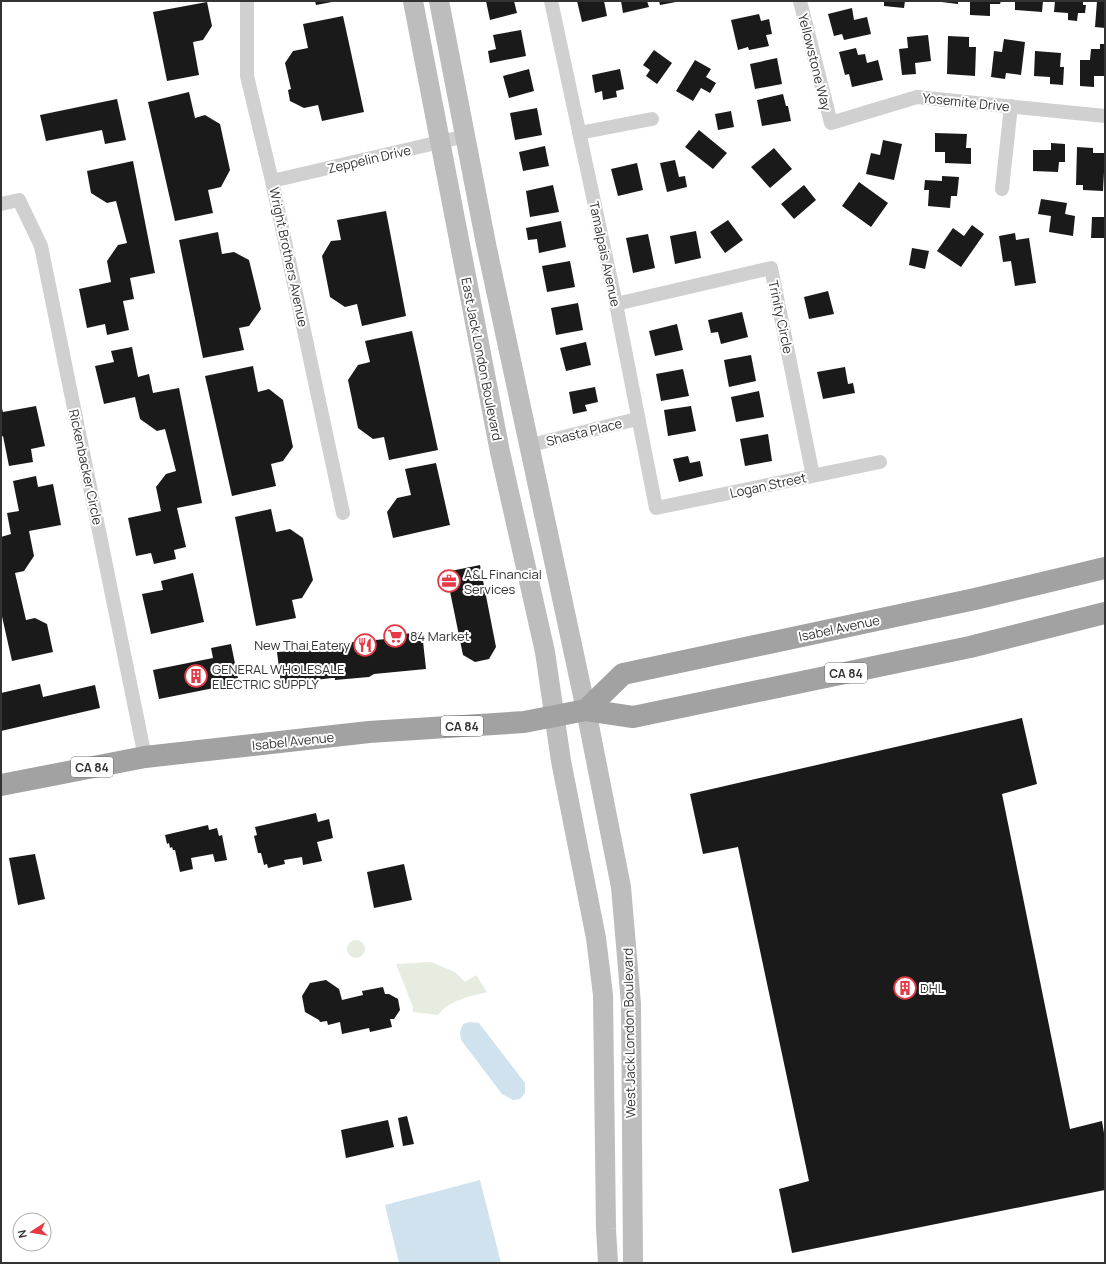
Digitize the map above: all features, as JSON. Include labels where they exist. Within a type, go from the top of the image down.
[{"type":"highway","name":"Isabel Avenue","points":[[586,710],[623,674],[975,599],[1105,568]]},
{"type":"highway","name":"Isabel Avenue","points":[[1,785],[145,756],[375,732],[524,722],[586,710],[633,717],[970,647],[1105,613]]},
{"type":"main road","name":"East Jack London Boulevard","points":[[413,1],[500,452],[545,652],[555,716]]},
{"type":"main road","name":"East Jack London Boulevard","points":[[439,1],[486,244],[531,445],[586,710]]},
{"type":"main road","name":"West Jack London Boulevard","points":[[586,710],[621,887],[627,941],[631,1004],[632,1263]]},
{"type":"main road","name":"West Jack London Boulevard","points":[[555,716],[561,761],[596,938],[603,995],[606,1230],[608,1263]]},
{"type":"street","name":"Wright Brothers Avenue","points":[[247,1],[247,76],[272,181],[343,513]]},
{"type":"street","name":"Tamalpais Avenue","points":[[551,1],[616,304],[637,419],[656,508]]},
{"type":"street","name":"Yellowstone Way","points":[[800,1],[831,123]]},
{"type":"street","name":"Yosemite Drive","points":[[831,123],[917,97],[1105,116]]},
{"type":"street","points":[[1002,189],[1011,106]]},
{"type":"street","points":[[579,133],[652,119]]},
{"type":"street","name":"Zeppelin Drive","points":[[272,181],[466,136]]},
{"type":"street","name":"Rickenbacker Circle","points":[[1,204],[19,200],[41,246],[145,756]]},
{"type":"street","name":"Trinity Circle","points":[[616,304],[771,268],[813,476]]},
{"type":"street","name":"Shasta Place","points":[[531,445],[637,419]]},
{"type":"street","name":"Logan Street","points":[[656,508],[880,462]]},
{"type":"shaded area","points":[[356,940],[362,943],[365,949],[362,955],[356,958],[350,955],[347,949],[350,943]]},
{"type":"shaded area","points":[[431,962],[455,972],[465,982],[476,975],[487,992],[454,1002],[438,1015],[413,1012],[413,1007],[396,964]]},
{"type":"water","points":[[470,1022],[479,1023],[525,1083],[525,1093],[520,1099],[513,1100],[502,1094],[461,1040],[460,1032],[463,1024]]},
{"type":"water","points":[[480,1180],[501,1263],[399,1263],[385,1205]]},
{"type":"building","points":[[315,1],[332,1],[332,2],[316,5]]},
{"type":"building","points":[[486,1],[514,1],[517,13],[490,20]]},
{"type":"building","points":[[577,1],[604,1],[607,16],[582,22]]},
{"type":"building","points":[[621,1],[647,1],[649,7],[623,13]]},
{"type":"building","points":[[659,1],[676,1],[676,2],[660,5]]},
{"type":"building","points":[[884,1],[905,1],[904,8],[884,6]]},
{"type":"building","points":[[933,1],[958,1],[958,4]]},
{"type":"building","points":[[970,1],[1001,1],[1000,4],[990,4],[990,16],[970,15]]},
{"type":"building","points":[[1015,1],[1043,1],[1042,12],[1015,10]]},
{"type":"building","points":[[1055,1],[1083,1],[1083,5],[1086,5],[1085,13],[1078,13],[1077,21],[1068,20],[1068,13],[1054,12]]},
{"type":"building","points":[[1097,1],[1105,1],[1105,28],[1095,27]]},
{"type":"building","points":[[207,2],[212,26],[203,40],[193,42],[199,75],[167,81],[153,12]]},
{"type":"building","points":[[852,8],[854,20],[867,17],[871,34],[844,40],[842,34],[834,36],[828,14]]},
{"type":"building","points":[[759,14],[761,21],[769,19],[772,34],[766,35],[769,46],[749,50],[748,47],[738,50],[731,20]]},
{"type":"building","points":[[343,16],[364,112],[322,121],[318,105],[304,108],[290,101],[288,90],[291,89],[285,63],[293,51],[308,48],[303,24]]},
{"type":"building","points":[[521,30],[526,56],[490,63],[488,51],[496,49],[493,35]]},
{"type":"building","points":[[928,35],[931,61],[915,63],[916,74],[902,75],[899,49],[908,48],[907,37]]},
{"type":"building","points":[[948,36],[969,37],[969,47],[976,47],[975,76],[947,74]]},
{"type":"building","points":[[1004,39],[1025,42],[1021,75],[1006,73],[1005,79],[991,77],[994,51],[1002,52]]},
{"type":"building","points":[[1100,44],[1105,44],[1105,76],[1094,76],[1094,87],[1080,86],[1080,60],[1090,60],[1091,49],[1100,49]]},
{"type":"building","points":[[856,48],[858,55],[865,54],[867,63],[878,60],[883,80],[852,87],[849,74],[845,75],[839,52]]},
{"type":"building","points":[[654,50],[672,63],[657,84],[646,76],[650,70],[643,65]]},
{"type":"building","points":[[1035,51],[1061,53],[1060,67],[1064,67],[1063,85],[1050,84],[1050,77],[1034,76]]},
{"type":"building","points":[[777,58],[782,84],[755,89],[750,64]]},
{"type":"building","points":[[695,60],[711,69],[706,77],[716,83],[710,93],[701,88],[693,101],[676,91]]},
{"type":"building","points":[[529,69],[534,91],[509,98],[503,76]]},
{"type":"building","points":[[620,69],[624,89],[616,91],[617,97],[603,100],[602,91],[595,93],[592,75]]},
{"type":"building","points":[[189,92],[195,118],[205,115],[220,124],[230,170],[221,187],[208,190],[213,213],[175,221],[148,102]]},
{"type":"building","points":[[783,94],[786,106],[788,106],[791,121],[762,126],[757,100]]},
{"type":"building","points":[[117,99],[126,140],[105,144],[102,130],[46,141],[40,115]]},
{"type":"building","points":[[537,108],[542,135],[515,140],[510,113]]},
{"type":"building","points":[[731,111],[734,127],[718,130],[715,114]]},
{"type":"building","points":[[699,130],[727,153],[713,169],[685,147]]},
{"type":"building","points":[[935,133],[967,134],[966,148],[971,148],[971,164],[945,163],[945,152],[935,152]]},
{"type":"building","points":[[883,140],[902,144],[894,180],[866,174],[871,153],[880,155]]},
{"type":"building","points":[[1051,143],[1065,144],[1065,162],[1059,162],[1058,172],[1033,171],[1033,150],[1051,150]]},
{"type":"building","points":[[545,146],[549,166],[523,171],[519,152]]},
{"type":"building","points":[[1077,147],[1093,148],[1093,153],[1105,153],[1103,191],[1083,190],[1083,185],[1076,185]]},
{"type":"building","points":[[774,148],[792,169],[770,188],[751,167]]},
{"type":"building","points":[[675,160],[679,177],[685,176],[687,187],[667,192],[660,163]]},
{"type":"building","points":[[133,161],[155,273],[130,278],[134,299],[123,301],[129,330],[107,335],[105,324],[87,328],[79,289],[111,282],[107,261],[118,245],[127,243],[116,201],[107,203],[91,193],[87,171]]},
{"type":"building","points":[[637,163],[643,190],[618,196],[611,169]]},
{"type":"building","points":[[942,176],[959,177],[957,196],[951,196],[950,208],[928,206],[929,190],[924,190],[925,180],[942,181]]},
{"type":"building","points":[[859,182],[888,203],[871,227],[842,206]]},
{"type":"building","points":[[553,185],[559,212],[530,217],[526,191]]},
{"type":"building","points":[[804,185],[816,200],[794,219],[781,204]]},
{"type":"building","points":[[1041,199],[1067,203],[1065,214],[1075,216],[1073,236],[1049,232],[1051,216],[1038,214]]},
{"type":"building","points":[[386,211],[406,316],[362,326],[357,304],[345,307],[330,297],[322,256],[331,241],[341,240],[337,220]]},
{"type":"building","points":[[1092,217],[1105,217],[1105,238],[1091,238]]},
{"type":"building","points":[[728,220],[743,240],[725,253],[710,232]]},
{"type":"building","points":[[561,221],[566,247],[539,253],[537,239],[528,240],[526,228]]},
{"type":"building","points":[[972,225],[984,234],[961,267],[937,251],[953,228],[964,236]]},
{"type":"building","points":[[696,231],[701,258],[675,264],[670,236]]},
{"type":"building","points":[[218,232],[222,254],[234,252],[249,260],[261,309],[249,326],[239,328],[244,350],[203,358],[179,240]]},
{"type":"building","points":[[1015,233],[1016,240],[1029,238],[1036,283],[1015,286],[1011,261],[1003,262],[999,236]]},
{"type":"building","points":[[648,234],[655,268],[633,273],[626,238]]},
{"type":"building","points":[[912,248],[929,251],[925,269],[909,265]]},
{"type":"building","points":[[570,261],[575,287],[547,292],[542,266]]},
{"type":"building","points":[[828,291],[834,314],[809,319],[804,297]]},
{"type":"building","points":[[578,303],[583,330],[556,335],[551,308]]},
{"type":"building","points":[[742,312],[748,337],[721,344],[718,332],[711,333],[708,320]]},
{"type":"building","points":[[677,324],[683,350],[655,356],[649,331]]},
{"type":"building","points":[[412,331],[438,450],[389,460],[384,437],[373,439],[358,428],[348,380],[358,365],[370,362],[365,341]]},
{"type":"building","points":[[586,342],[591,365],[566,371],[560,348]]},
{"type":"building","points":[[132,347],[138,377],[149,374],[153,393],[179,388],[202,503],[177,508],[186,547],[174,550],[176,559],[154,564],[151,553],[136,556],[128,518],[161,511],[156,487],[166,474],[176,471],[165,429],[157,431],[140,419],[135,397],[104,404],[95,366],[114,362],[111,351]]},
{"type":"building","points":[[751,355],[756,381],[729,387],[724,360]]},
{"type":"building","points":[[253,366],[258,392],[269,389],[283,400],[293,447],[283,461],[271,464],[276,486],[232,496],[205,376]]},
{"type":"building","points":[[845,367],[848,384],[853,383],[855,393],[823,399],[817,372]]},
{"type":"building","points":[[683,369],[689,396],[661,401],[656,374]]},
{"type":"building","points":[[595,387],[598,402],[585,405],[587,411],[573,414],[569,392]]},
{"type":"building","points":[[759,391],[764,417],[736,422],[731,397]]},
{"type":"building","points":[[1,405],[3,412],[36,406],[45,446],[31,449],[33,462],[9,466],[3,436],[1,437]]},
{"type":"building","points":[[691,406],[696,431],[668,436],[664,410]]},
{"type":"building","points":[[768,434],[772,461],[745,466],[740,439]]},
{"type":"building","points":[[688,456],[690,463],[700,461],[703,476],[679,482],[673,459]]},
{"type":"building","points":[[436,463],[450,525],[393,538],[387,512],[397,498],[411,495],[405,469]]},
{"type":"building","points":[[36,476],[38,487],[53,484],[61,525],[29,531],[34,556],[24,571],[15,573],[26,620],[35,618],[47,624],[53,652],[12,661],[1,612],[1,537],[11,534],[7,513],[19,511],[13,481]]},
{"type":"building","points":[[271,509],[276,532],[290,529],[303,538],[313,580],[302,598],[292,600],[296,618],[256,626],[235,517]]},
{"type":"building","points":[[480,565],[496,647],[489,659],[475,662],[463,655],[446,572]]},
{"type":"building","points":[[193,573],[204,622],[151,634],[142,594],[163,590],[161,581]]},
{"type":"building","points":[[422,632],[426,669],[374,674],[369,677],[335,680],[335,678],[332,678],[281,684],[277,652],[311,650],[314,649],[314,646],[386,639],[385,636]]},
{"type":"building","name":"GENERAL WHOLESALE ELECTRIC SUPPLY","points":[[231,644],[239,683],[159,699],[153,670],[213,658],[211,648]]},
{"type":"building","points":[[40,684],[43,697],[95,685],[100,708],[1,731],[1,693]]},
{"type":"building","name":"DHL","points":[[1022,718],[1037,784],[1002,794],[1070,1129],[1102,1121],[1105,1139],[1105,1190],[792,1253],[779,1189],[809,1181],[738,847],[703,854],[690,794]]},
{"type":"building","points":[[316,813],[318,822],[329,819],[333,838],[317,842],[322,861],[303,865],[302,857],[284,860],[285,864],[268,868],[267,864],[264,865],[261,853],[258,853],[254,836],[257,835],[255,827]]},
{"type":"building","points":[[208,825],[209,830],[217,828],[219,836],[222,835],[227,860],[215,862],[213,854],[191,858],[193,869],[180,872],[175,850],[173,850],[172,847],[170,848],[169,843],[167,844],[165,835]]},
{"type":"building","points":[[35,854],[45,899],[18,905],[9,858]]},
{"type":"building","points":[[404,864],[412,900],[374,908],[367,872]]},
{"type":"building","points":[[326,980],[339,989],[342,1000],[363,995],[362,991],[383,987],[385,994],[389,994],[398,999],[400,1010],[394,1019],[390,1019],[392,1027],[370,1032],[369,1028],[342,1034],[340,1022],[328,1025],[327,1021],[320,1022],[305,1012],[302,996],[310,983]]},
{"type":"building","points":[[407,1116],[414,1144],[403,1146],[398,1118]]},
{"type":"building","points":[[388,1120],[394,1147],[346,1158],[341,1130]]},
{"type":"place","name":"A&L Financial Services","points":[[449,581]]},
{"type":"place","name":"84 Market","points":[[395,636]]},
{"type":"place","name":"New Thai Eatery","points":[[365,645]]},
{"type":"place","name":"GENERAL WHOLESALE ELECTRIC SUPPLY","points":[[196,676]]},
{"type":"place","name":"DHL","points":[[905,988]]}]
